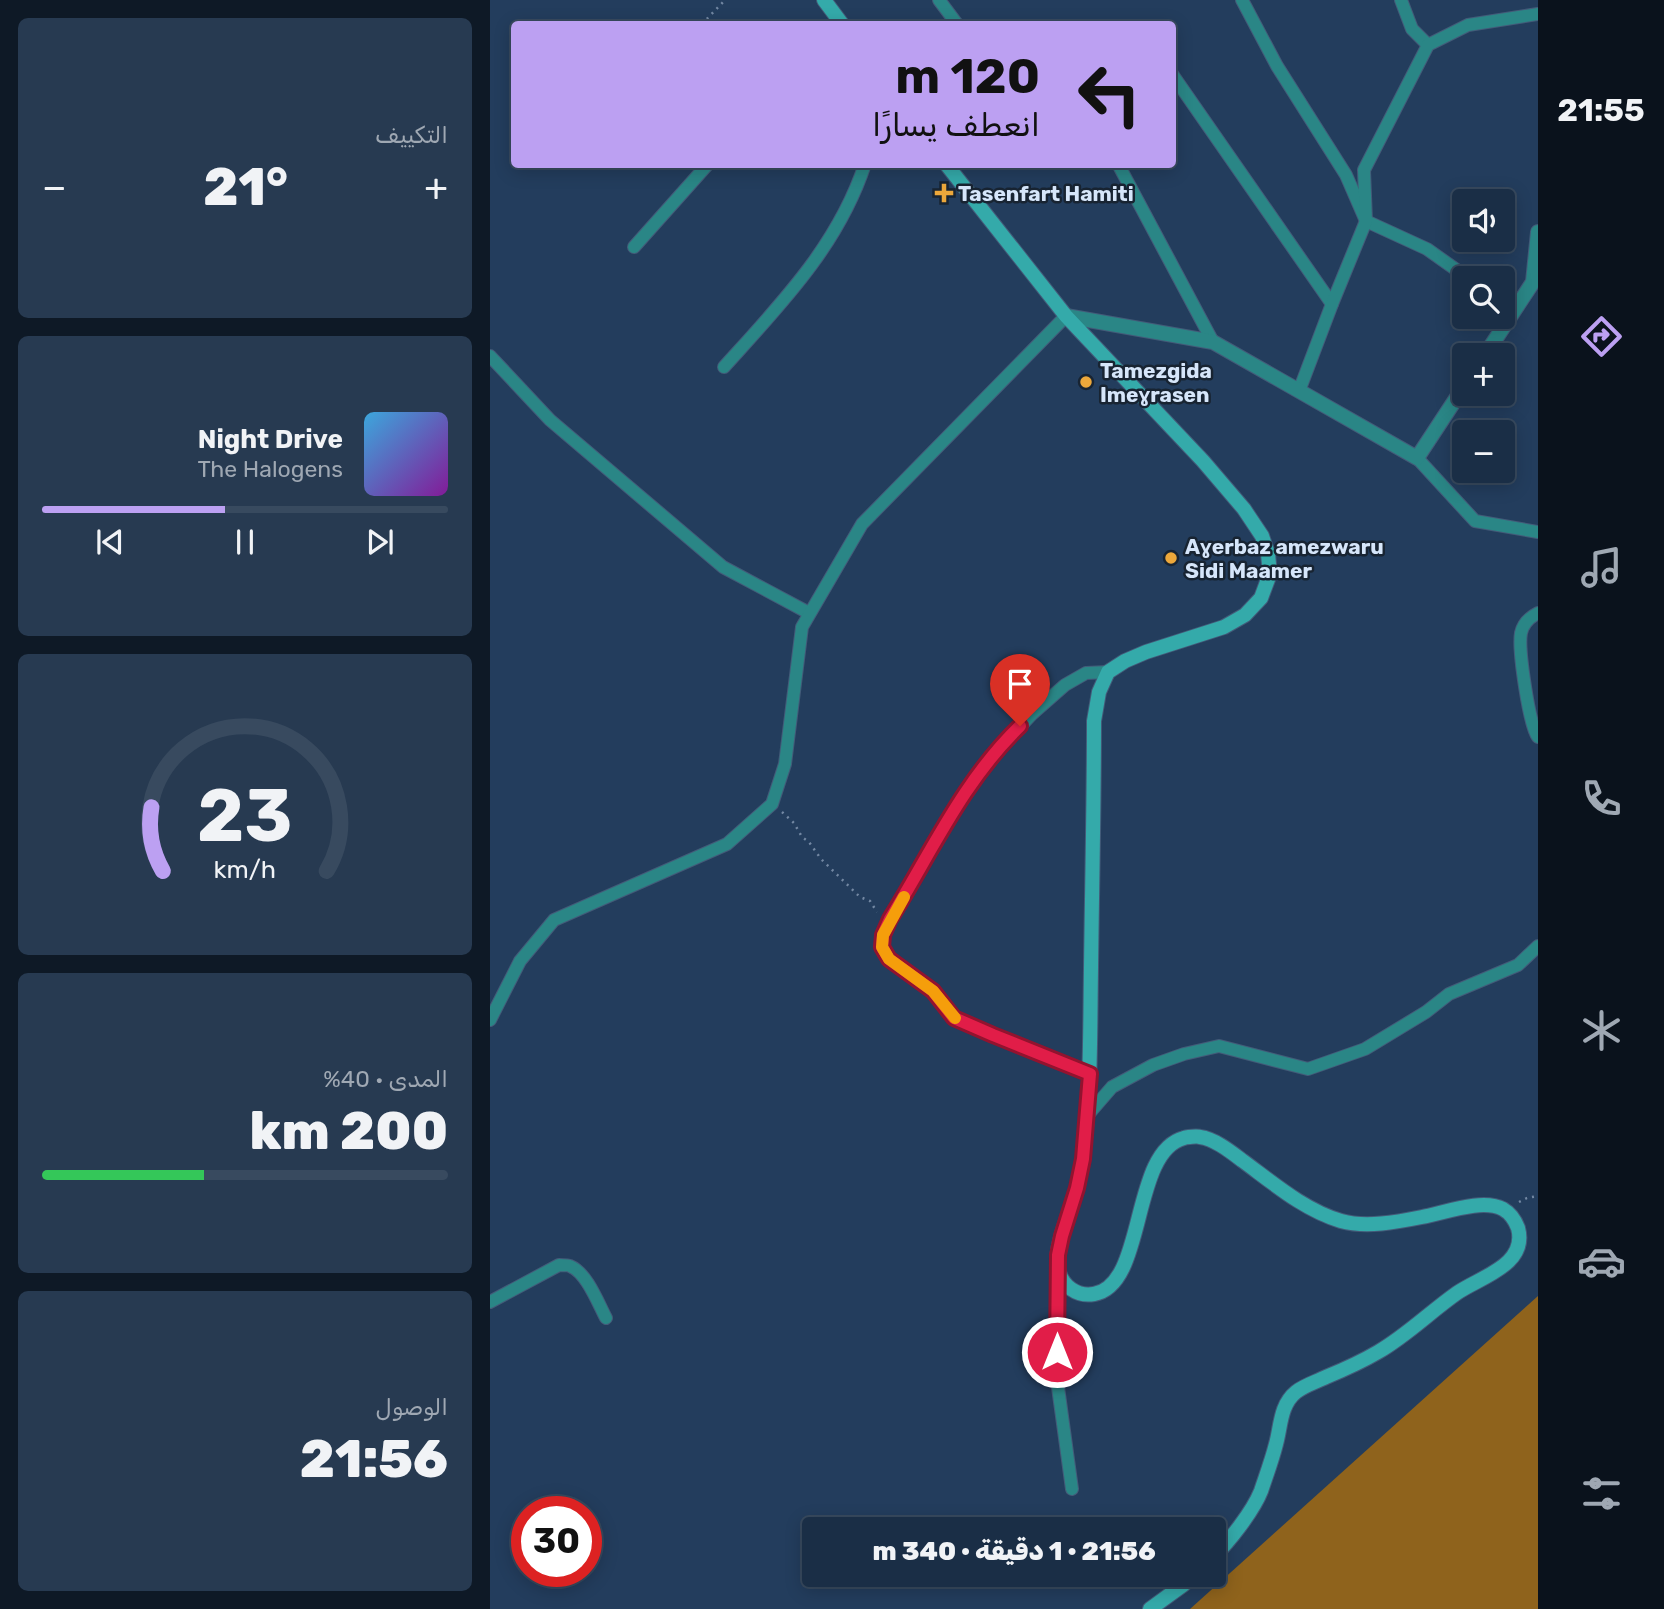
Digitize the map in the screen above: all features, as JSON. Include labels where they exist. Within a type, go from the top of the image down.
[{"type":"main road","points":[[824,0],[837,21]]},
{"type":"main road","points":[[949,168],[1066,316],[1244,509],[1262,536],[1268,554],[1270,574],[1261,597],[1245,615],[1224,627],[1136,657],[1108,672],[1099,692],[1094,721],[1090,1074],[1083,1159],[1058,1255],[1058,1270],[1067,1287],[1079,1294],[1096,1294],[1108,1289],[1118,1278],[1126,1261],[1159,1157],[1171,1143],[1186,1137],[1200,1137],[1217,1144],[1294,1198],[1343,1222],[1372,1224],[1474,1206],[1492,1206],[1504,1209],[1515,1219],[1520,1234],[1519,1248],[1512,1259],[1501,1268],[1467,1286],[1373,1355],[1305,1386],[1292,1395],[1283,1409],[1277,1444],[1259,1496],[1226,1545]]},
{"type":"main road","points":[[1150,1609],[1180,1587]]},
{"type":"street","points":[[939,0],[955,21]]},
{"type":"street","points":[[1242,0],[1277,66],[1346,175],[1366,221],[1427,249],[1452,267]]},
{"type":"street","points":[[1401,0],[1412,29],[1428,45]]},
{"type":"street","points":[[1299,391],[1366,221],[1364,170],[1428,45],[1468,25],[1538,13]]},
{"type":"street","points":[[1176,80],[1332,304]]},
{"type":"street","points":[[634,247],[704,168]]},
{"type":"street","points":[[724,367],[801,279],[822,250],[852,200],[864,168]]},
{"type":"street","points":[[1120,168],[1213,342]]},
{"type":"street","points":[[1515,301],[1533,282],[1538,232]]},
{"type":"street","points":[[490,1020],[520,961],[554,920],[727,844],[772,804],[785,764],[802,627],[862,524],[1066,316],[1213,342],[1417,458],[1475,521],[1538,531]]},
{"type":"street","points":[[490,356],[550,419],[723,567],[809,613]]},
{"type":"street","points":[[1417,458],[1452,405]]},
{"type":"street","points":[[1538,613],[1530,617],[1521,632],[1528,706],[1531,724],[1538,737]]},
{"type":"street","points":[[1090,1074],[954,1018],[933,991],[889,959],[882,947],[887,926],[958,802],[989,759],[1032,714],[1065,685],[1086,673],[1108,672]]},
{"type":"street","points":[[1086,1118],[1112,1087],[1153,1065],[1184,1054],[1219,1046],[1308,1069],[1365,1049],[1426,1012],[1449,994],[1518,965],[1538,946]]},
{"type":"street","points":[[490,1302],[559,1265],[569,1265],[580,1272],[590,1286],[606,1318]]},
{"type":"street","points":[[1058,1270],[1057,1380],[1072,1489]]},
{"type":"path","points":[[705,21],[725,0]]},
{"type":"path","points":[[772,804],[794,823],[821,859],[860,897],[870,901],[887,926]]},
{"type":"path","points":[[1504,1209],[1538,1196]]},
{"type":"shaded area","points":[[1538,1296],[1538,1609],[1190,1609],[1214,1587],[1226,1587],[1226,1577]]},
{"type":"slow traffic","points":[[904,897],[890,919],[883,935],[882,947],[889,959],[901,970],[933,991],[955,1018]]},
{"type":"place","name":"Tasenfart Hamiti","points":[[944,193]]},
{"type":"place","name":"Tamezgida Imeɣrasen","points":[[1086,382]]},
{"type":"place","name":"Aɣerbaz amezwaru Sidi Maamer","points":[[1171,558]]},
{"type":"route","points":[[1020,726],[989,759],[958,802],[890,919],[883,935],[882,947],[889,959],[901,970],[933,991],[954,1018],[1090,1074],[1083,1159],[1058,1255],[1057,1352]]}]
